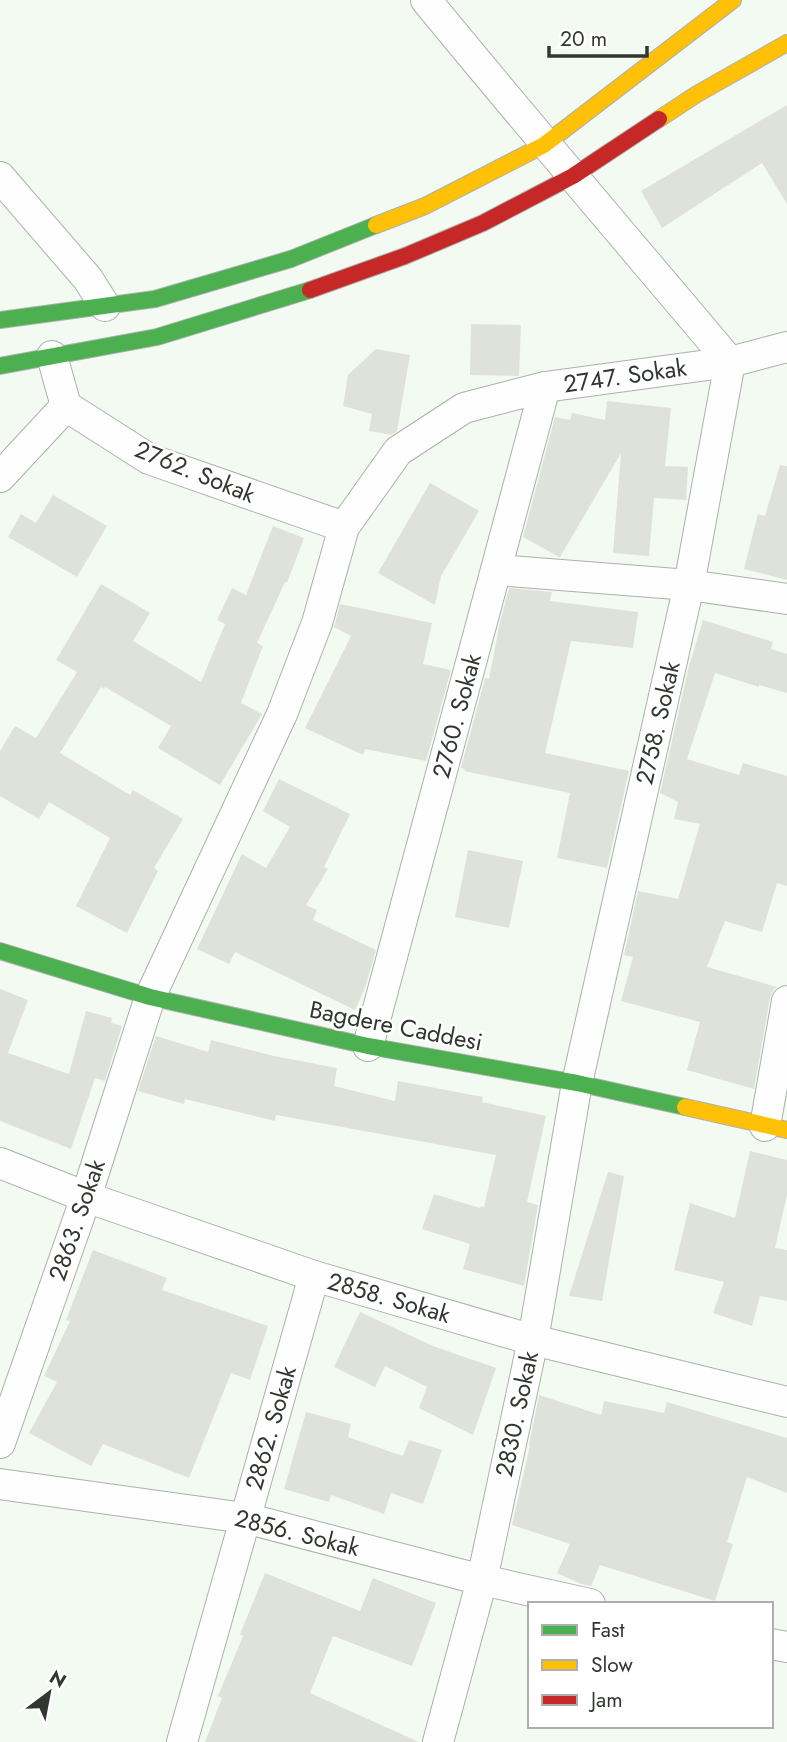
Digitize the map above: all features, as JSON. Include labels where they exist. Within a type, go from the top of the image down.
[{"type":"main road","points":[[0,320],[155,299],[291,259],[425,206],[544,145],[733,0]]},
{"type":"main road","points":[[0,366],[157,337],[315,288],[405,256],[483,223],[573,176],[697,94],[787,43]]},
{"type":"main road","name":"Bagdere Caddesi","points":[[0,951],[150,997],[368,1045],[577,1083],[776,1128]]},
{"type":"street","points":[[425,0],[544,145],[730,362]]},
{"type":"street","points":[[0,177],[88,279],[105,306]]},
{"type":"street","name":"2747. Sokak","points":[[344,527],[398,451],[464,408],[545,387],[730,362],[787,347]]},
{"type":"street","points":[[0,477],[66,406],[52,356]]},
{"type":"street","name":"2758. Sokak","points":[[577,1083],[689,585],[730,362]]},
{"type":"street","name":"2760. Sokak","points":[[368,1045],[545,387]]},
{"type":"street","name":"2762. Sokak","points":[[66,406],[149,458],[344,527]]},
{"type":"street","points":[[150,997],[282,713],[317,623],[344,527]]},
{"type":"street","points":[[497,570],[689,585],[787,599]]},
{"type":"street","name":"2863. Sokak","points":[[0,1443],[86,1197],[150,997]]},
{"type":"street","points":[[776,1128],[787,1002]]},
{"type":"street","name":"2830. Sokak","points":[[438,1742],[482,1580],[533,1340],[577,1083]]},
{"type":"street","name":"2858. Sokak","points":[[0,1163],[86,1197],[314,1276],[533,1340],[787,1402]]},
{"type":"street","name":"2862. Sokak","points":[[182,1742],[314,1276]]},
{"type":"street","name":"2856. Sokak","points":[[0,1484],[245,1518],[482,1580],[581,1602]]},
{"type":"building","points":[[787,105],[787,204],[762,163],[662,228],[641,191]]},
{"type":"building","points":[[471,324],[521,325],[519,376],[470,375]]},
{"type":"building","points":[[376,349],[410,355],[397,431],[391,435],[369,431],[372,414],[343,406],[348,375]]},
{"type":"building","points":[[607,401],[671,408],[665,466],[688,467],[686,500],[654,498],[649,556],[613,553],[621,453],[559,557],[523,537],[555,417],[570,420],[572,413],[605,420]]},
{"type":"building","points":[[780,465],[787,466],[787,580],[744,569],[758,514],[765,516]]},
{"type":"building","points":[[430,483],[479,511],[441,576],[435,605],[378,573]]},
{"type":"building","points":[[53,495],[107,526],[77,577],[8,537],[21,514],[36,523]]},
{"type":"building","points":[[273,526],[304,538],[287,583],[285,582],[257,643],[263,646],[241,703],[262,714],[220,785],[158,748],[171,726],[105,687],[101,687],[60,753],[130,795],[133,790],[183,819],[154,868],[158,871],[127,933],[76,906],[110,838],[49,802],[39,819],[0,796],[0,751],[15,726],[36,738],[77,672],[56,660],[101,584],[150,613],[133,641],[201,682],[225,624],[217,620],[232,588],[246,595]]},
{"type":"building","points":[[509,588],[552,592],[550,601],[638,612],[633,648],[571,641],[545,753],[629,771],[607,868],[557,858],[570,793],[464,771],[465,769],[461,768],[485,678],[489,679]]},
{"type":"building","points":[[340,604],[432,623],[423,664],[451,670],[426,761],[365,749],[363,755],[305,728],[351,636],[334,627]]},
{"type":"building","points":[[703,620],[773,642],[771,649],[787,654],[787,693],[715,673],[687,759],[739,775],[743,763],[787,776],[787,886],[777,883],[762,932],[725,921],[707,967],[777,987],[770,998],[754,1089],[687,1070],[700,1022],[621,1001],[633,957],[624,955],[638,891],[678,899],[700,824],[674,819],[678,802],[660,793],[689,666]]},
{"type":"building","points":[[279,779],[350,814],[324,867],[328,869],[306,905],[317,910],[313,920],[376,950],[365,988],[355,1010],[235,952],[229,964],[197,949],[242,854],[266,868],[290,827],[263,811]]},
{"type":"building","points":[[468,850],[523,861],[509,928],[455,917]]},
{"type":"building","points":[[0,989],[28,1000],[8,1053],[69,1074],[86,1011],[112,1018],[111,1023],[122,1026],[105,1081],[95,1078],[71,1149],[0,1121]]},
{"type":"building","points":[[156,1036],[208,1052],[211,1040],[337,1068],[334,1086],[395,1101],[398,1081],[483,1097],[482,1102],[546,1116],[527,1202],[538,1205],[524,1286],[463,1269],[470,1244],[422,1229],[434,1194],[484,1207],[496,1155],[276,1115],[275,1121],[185,1099],[184,1104],[138,1091]]},
{"type":"building","points":[[750,1151],[787,1160],[787,1195],[775,1248],[787,1250],[787,1301],[760,1296],[752,1326],[713,1313],[724,1282],[674,1270],[690,1203],[735,1218]]},
{"type":"building","points":[[608,1172],[624,1176],[602,1301],[569,1296]]},
{"type":"building","points":[[93,1250],[167,1278],[162,1290],[268,1326],[250,1380],[231,1373],[189,1478],[103,1444],[91,1466],[29,1433],[57,1382],[44,1376],[70,1321],[66,1320]]},
{"type":"building","points":[[360,1312],[433,1346],[496,1368],[473,1435],[419,1408],[427,1387],[385,1366],[375,1387],[334,1367]]},
{"type":"building","points":[[539,1395],[601,1415],[604,1401],[664,1413],[667,1402],[787,1438],[787,1493],[747,1477],[727,1542],[733,1544],[715,1601],[600,1565],[591,1586],[581,1584],[557,1573],[570,1544],[512,1525]]},
{"type":"building","points":[[306,1412],[351,1424],[348,1437],[403,1456],[409,1440],[442,1450],[423,1504],[391,1493],[384,1514],[331,1495],[329,1502],[284,1489]]},
{"type":"building","points":[[265,1573],[360,1611],[373,1578],[436,1603],[412,1666],[333,1636],[310,1693],[419,1742],[205,1742],[222,1698],[218,1696],[243,1636],[240,1634]]},
{"type":"traffic: fast","points":[[0,320],[155,299],[291,259],[376,225]]},
{"type":"traffic: fast","points":[[0,366],[157,337],[310,290]]},
{"type":"traffic: fast","points":[[0,951],[150,997],[368,1046],[577,1083],[685,1107]]},
{"type":"traffic: slow","points":[[376,225],[425,206],[544,145],[733,0]]},
{"type":"traffic: slow","points":[[659,119],[787,43]]},
{"type":"traffic: slow","points":[[685,1107],[787,1130]]},
{"type":"traffic: jam","points":[[310,290],[405,256],[483,223],[573,176],[659,119]]}]
